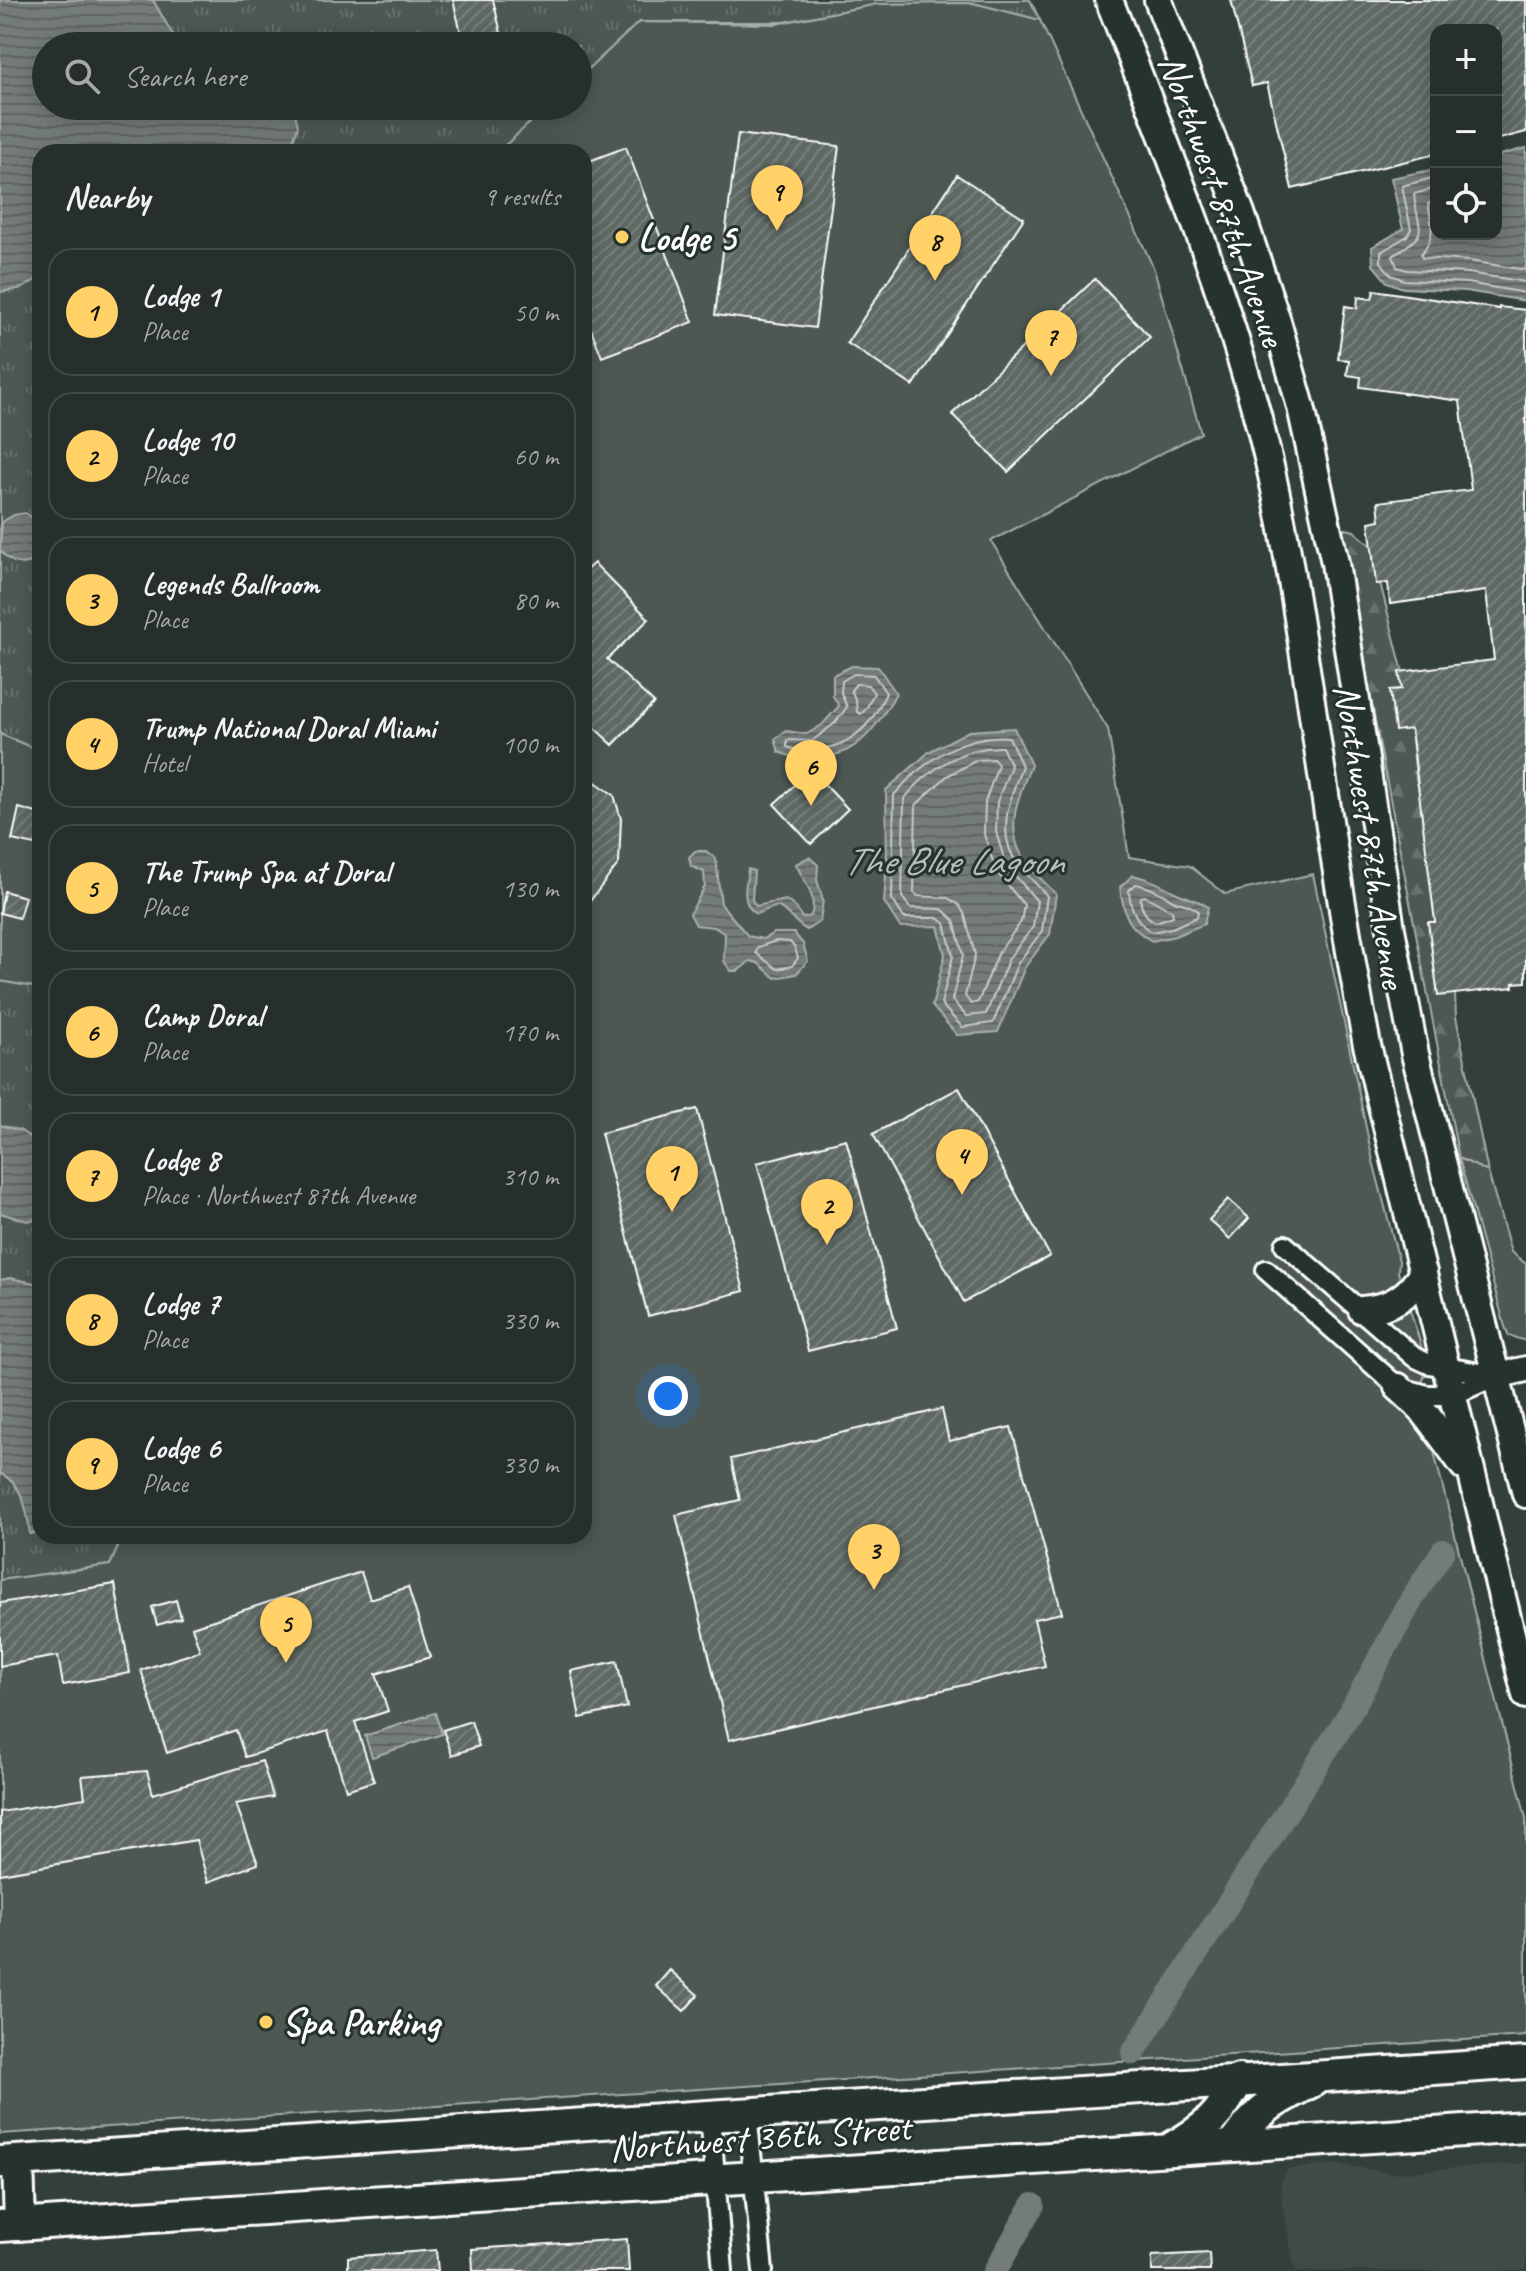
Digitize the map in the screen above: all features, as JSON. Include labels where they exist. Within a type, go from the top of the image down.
[{"type":"main road","name":"Northwest 87th Avenue","points":[[1109,0],[1205,246],[1237,345],[1269,464],[1298,613],[1362,1020],[1526,1695]]},
{"type":"main road","name":"Northwest 87th Avenue","points":[[1158,0],[1254,252],[1285,348],[1313,457],[1335,563],[1402,993],[1418,1068],[1526,1494]]},
{"type":"main road","points":[[1269,464],[1313,457]]},
{"type":"main road","points":[[1362,1310],[1379,1309],[1396,1302],[1409,1292],[1423,1272]]},
{"type":"main road","points":[[1398,1387],[1422,1409],[1471,1476]]},
{"type":"main road","points":[[1508,1625],[1526,1646]]},
{"type":"main road","name":"Northwest 36th Street","points":[[9,2161],[1526,2063]]},
{"type":"main road","points":[[1232,2146],[1250,2120],[1275,2101],[1324,2075]]},
{"type":"main road","points":[[1168,2150],[1199,2132],[1221,2111],[1239,2080]]},
{"type":"main road","name":"Northwest 36th Street","points":[[10,2225],[1526,2127]]},
{"type":"main road","points":[[9,2161],[10,2225]]},
{"type":"street","points":[[1285,1245],[1414,1357],[1429,1364],[1496,1376]]},
{"type":"street","points":[[1266,1270],[1398,1387],[1427,1395],[1453,1395],[1496,1376],[1526,1369]]},
{"type":"street","points":[[747,2113],[763,2271]]},
{"type":"street","points":[[710,2116],[723,2271]]},
{"type":"shaded area","points":[[1526,2163],[1526,2271],[1297,2271],[1294,2265],[1282,2203],[1281,2182],[1288,2169],[1337,2164],[1391,2173]]},
{"type":"green space","points":[[0,0],[1030,0],[1040,20],[973,3],[878,4],[784,22],[639,22],[592,66],[592,32],[32,32],[32,120],[533,120],[507,144],[32,144],[32,748],[0,734]]},
{"type":"green space","points":[[973,3],[1040,20],[1154,269],[1201,433],[991,541],[1108,729],[1129,857],[1190,866],[1225,894],[1313,874],[1373,1161],[1399,1261],[1398,1272],[1422,1348],[1425,1374],[1411,1417],[1425,1432],[1433,1448],[1526,1818],[1526,2036],[0,2134],[0,1580],[110,1565],[119,1544],[592,1544],[592,144],[507,144],[533,120],[592,120],[592,66],[639,22],[776,24],[878,4]]},
{"type":"green space","points":[[1338,527],[1354,531],[1376,550],[1378,575],[1407,688],[1416,779],[1451,904],[1456,1017],[1488,1172],[1459,1158]]},
{"type":"green space","points":[[0,734],[32,748],[32,987],[0,981]]},
{"type":"green space","points":[[0,981],[32,987],[32,1544],[119,1544],[110,1565],[0,1580]]},
{"type":"green space","points":[[1459,1158],[1488,1172],[1511,1252],[1526,1264],[1526,1341],[1509,1336],[1505,1327]]},
{"type":"water","points":[[0,0],[153,0],[171,32],[32,32],[32,120],[296,120],[298,126],[292,144],[32,144],[32,282],[23,288],[0,292]]},
{"type":"water","points":[[1526,148],[1526,301],[1466,291],[1403,288],[1387,282],[1373,265],[1372,247],[1403,229],[1391,178],[1430,170],[1430,240],[1502,240],[1502,154]]},
{"type":"water","points":[[25,513],[32,517],[32,561],[28,563],[9,559],[0,550],[2,522]]},
{"type":"water","points":[[852,666],[878,667],[896,693],[874,728],[855,746],[830,756],[802,758],[779,752],[775,739],[786,731],[807,734],[822,725],[839,706],[833,696],[833,675]]},
{"type":"water","name":"The Blue Lagoon","points":[[1014,728],[1031,765],[1016,810],[1015,833],[1025,861],[1056,894],[1050,934],[1025,967],[998,1032],[957,1035],[932,1006],[945,955],[938,926],[900,927],[884,902],[886,790],[930,751],[969,731]]},
{"type":"water","points":[[695,851],[706,851],[716,859],[721,904],[748,936],[763,939],[774,933],[794,933],[803,944],[808,961],[796,974],[775,978],[758,963],[750,961],[738,971],[731,971],[724,961],[725,934],[714,927],[696,925],[690,914],[705,886],[704,872],[691,866],[689,857]]},
{"type":"water","points":[[809,857],[818,865],[817,880],[823,900],[820,921],[807,930],[777,906],[756,914],[751,910],[745,894],[748,869],[754,871],[752,900],[756,906],[786,900],[802,918],[811,916],[813,902],[796,864]]},
{"type":"water","points":[[1133,875],[1208,907],[1204,924],[1152,941],[1144,936],[1128,919],[1121,897],[1120,887]]},
{"type":"water","points":[[0,1125],[21,1131],[32,1139],[32,1220],[0,1213]]},
{"type":"water","points":[[10,1278],[32,1282],[30,1534],[19,1491],[0,1473],[0,1280]]},
{"type":"water","points":[[435,1713],[442,1734],[372,1757],[365,1736]]},
{"type":"building","points":[[453,0],[493,0],[501,32],[461,32]]},
{"type":"building","points":[[1231,0],[1526,0],[1526,132],[1502,138],[1502,24],[1430,24],[1430,155],[1292,189],[1267,83],[1252,86]]},
{"type":"building","points":[[738,134],[839,146],[815,328],[715,315]]},
{"type":"building","name":"Lodge 5","points":[[626,147],[693,322],[602,357],[592,331],[592,160]]},
{"type":"building","points":[[957,175],[1024,218],[913,386],[847,343]]},
{"type":"building","points":[[1095,279],[1150,337],[1008,472],[952,414]]},
{"type":"building","points":[[1374,290],[1499,309],[1526,310],[1526,982],[1513,983],[1514,987],[1438,996],[1428,922],[1435,922],[1411,729],[1395,731],[1390,690],[1402,689],[1399,672],[1494,660],[1486,591],[1390,604],[1388,583],[1376,584],[1369,522],[1380,520],[1378,502],[1471,490],[1460,401],[1360,387],[1361,377],[1347,375],[1349,360],[1338,359],[1345,306],[1357,308],[1358,297],[1372,299]]},
{"type":"building","points":[[594,563],[649,619],[607,659],[654,703],[613,745],[592,725]]},
{"type":"building","points":[[811,770],[848,809],[811,844],[774,804]]},
{"type":"building","points":[[592,780],[614,795],[621,819],[619,863],[592,898]]},
{"type":"building","points":[[19,808],[32,812],[32,844],[12,840]]},
{"type":"building","points":[[4,891],[25,897],[19,918],[0,913]]},
{"type":"building","points":[[959,1088],[1050,1256],[964,1302],[873,1134]]},
{"type":"building","points":[[697,1109],[744,1291],[648,1316],[601,1133]]},
{"type":"building","points":[[846,1139],[897,1328],[808,1351],[757,1163]]},
{"type":"building","points":[[1228,1199],[1249,1218],[1230,1239],[1209,1220]]},
{"type":"building","points":[[942,1409],[949,1441],[1011,1427],[1062,1613],[1034,1619],[1045,1666],[729,1740],[676,1515],[740,1500],[731,1459]]},
{"type":"building","points":[[361,1572],[370,1599],[408,1587],[430,1657],[376,1674],[388,1711],[355,1722],[374,1781],[346,1790],[328,1731],[245,1757],[236,1730],[167,1753],[141,1670],[200,1651],[192,1627]]},
{"type":"building","points":[[115,1584],[130,1673],[63,1685],[58,1656],[0,1666],[0,1603]]},
{"type":"building","points":[[176,1600],[181,1618],[157,1625],[152,1607]]},
{"type":"building","points":[[617,1661],[627,1707],[580,1718],[571,1671]]},
{"type":"building","points":[[471,1721],[479,1746],[452,1755],[443,1730]]},
{"type":"building","points":[[262,1761],[273,1797],[236,1804],[258,1864],[208,1882],[196,1840],[0,1874],[0,1812],[85,1798],[82,1776],[147,1771],[153,1794]]},
{"type":"building","points":[[670,1970],[698,1995],[684,2011],[656,1986]]},
{"type":"building","points":[[627,2239],[629,2271],[473,2271],[472,2249]]},
{"type":"building","points":[[436,2250],[438,2271],[348,2271],[348,2257]]},
{"type":"building","points":[[1209,2253],[1210,2271],[1152,2271],[1152,2256]]},
{"type":"waterway","points":[[1133,2053],[1348,1716],[1413,1597],[1443,1551]]},
{"type":"waterway","points":[[995,2271],[1033,2205]]},
{"type":"place","name":"Lodge 6","points":[[777,231]]},
{"type":"place","name":"Lodge 5","points":[[622,237]]},
{"type":"place","name":"Lodge 7","points":[[935,281]]},
{"type":"place","name":"Lodge 8","points":[[1051,376]]},
{"type":"place","name":"Camp Doral","points":[[811,806]]},
{"type":"place","name":"Trump National Doral Miami","points":[[962,1195]]},
{"type":"place","name":"Lodge 1","points":[[672,1212]]},
{"type":"place","name":"Lodge 10","points":[[827,1245]]},
{"type":"place","name":"Legends Ballroom","points":[[874,1590]]},
{"type":"place","name":"The Trump Spa at Doral","points":[[286,1663]]},
{"type":"place","name":"Spa Parking","points":[[266,2022]]}]
